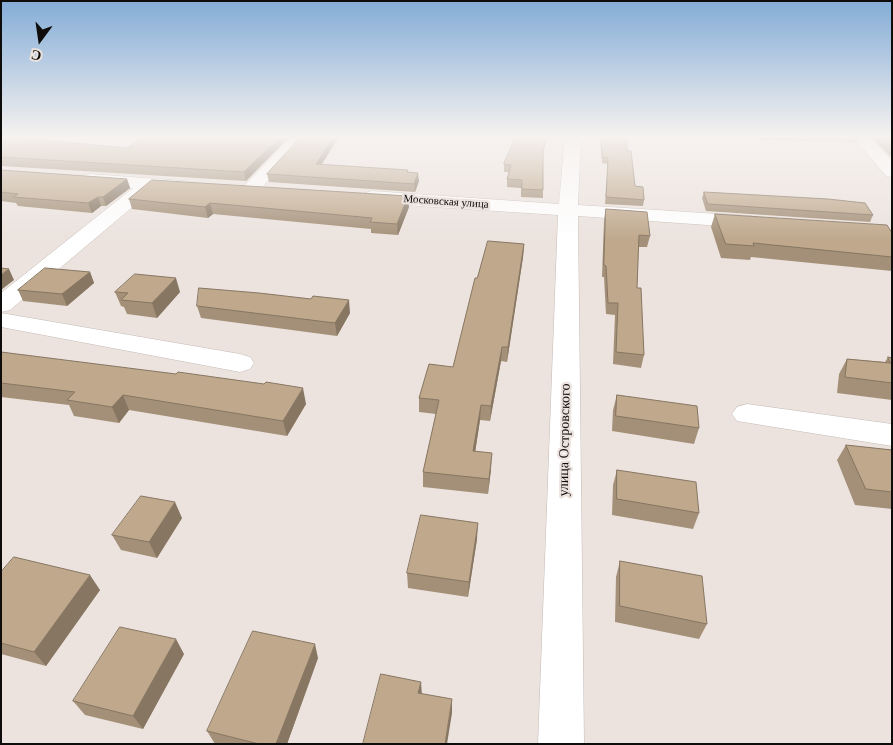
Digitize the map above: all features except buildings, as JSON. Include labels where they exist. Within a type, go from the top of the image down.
[{"type":"street","points":[[261,171],[241,189],[270,191]]},
{"type":"street","name":"улица Островского","points":[[561,744],[568,209],[571,171]]},
{"type":"street","points":[[71,177],[205,187]]},
{"type":"street","points":[[1,305],[150,183]]},
{"type":"street","name":"Московская улица","points":[[350,196],[764,223]]},
{"type":"street","points":[[1,320],[240,363]]},
{"type":"street","points":[[747,414],[892,435]]}]
